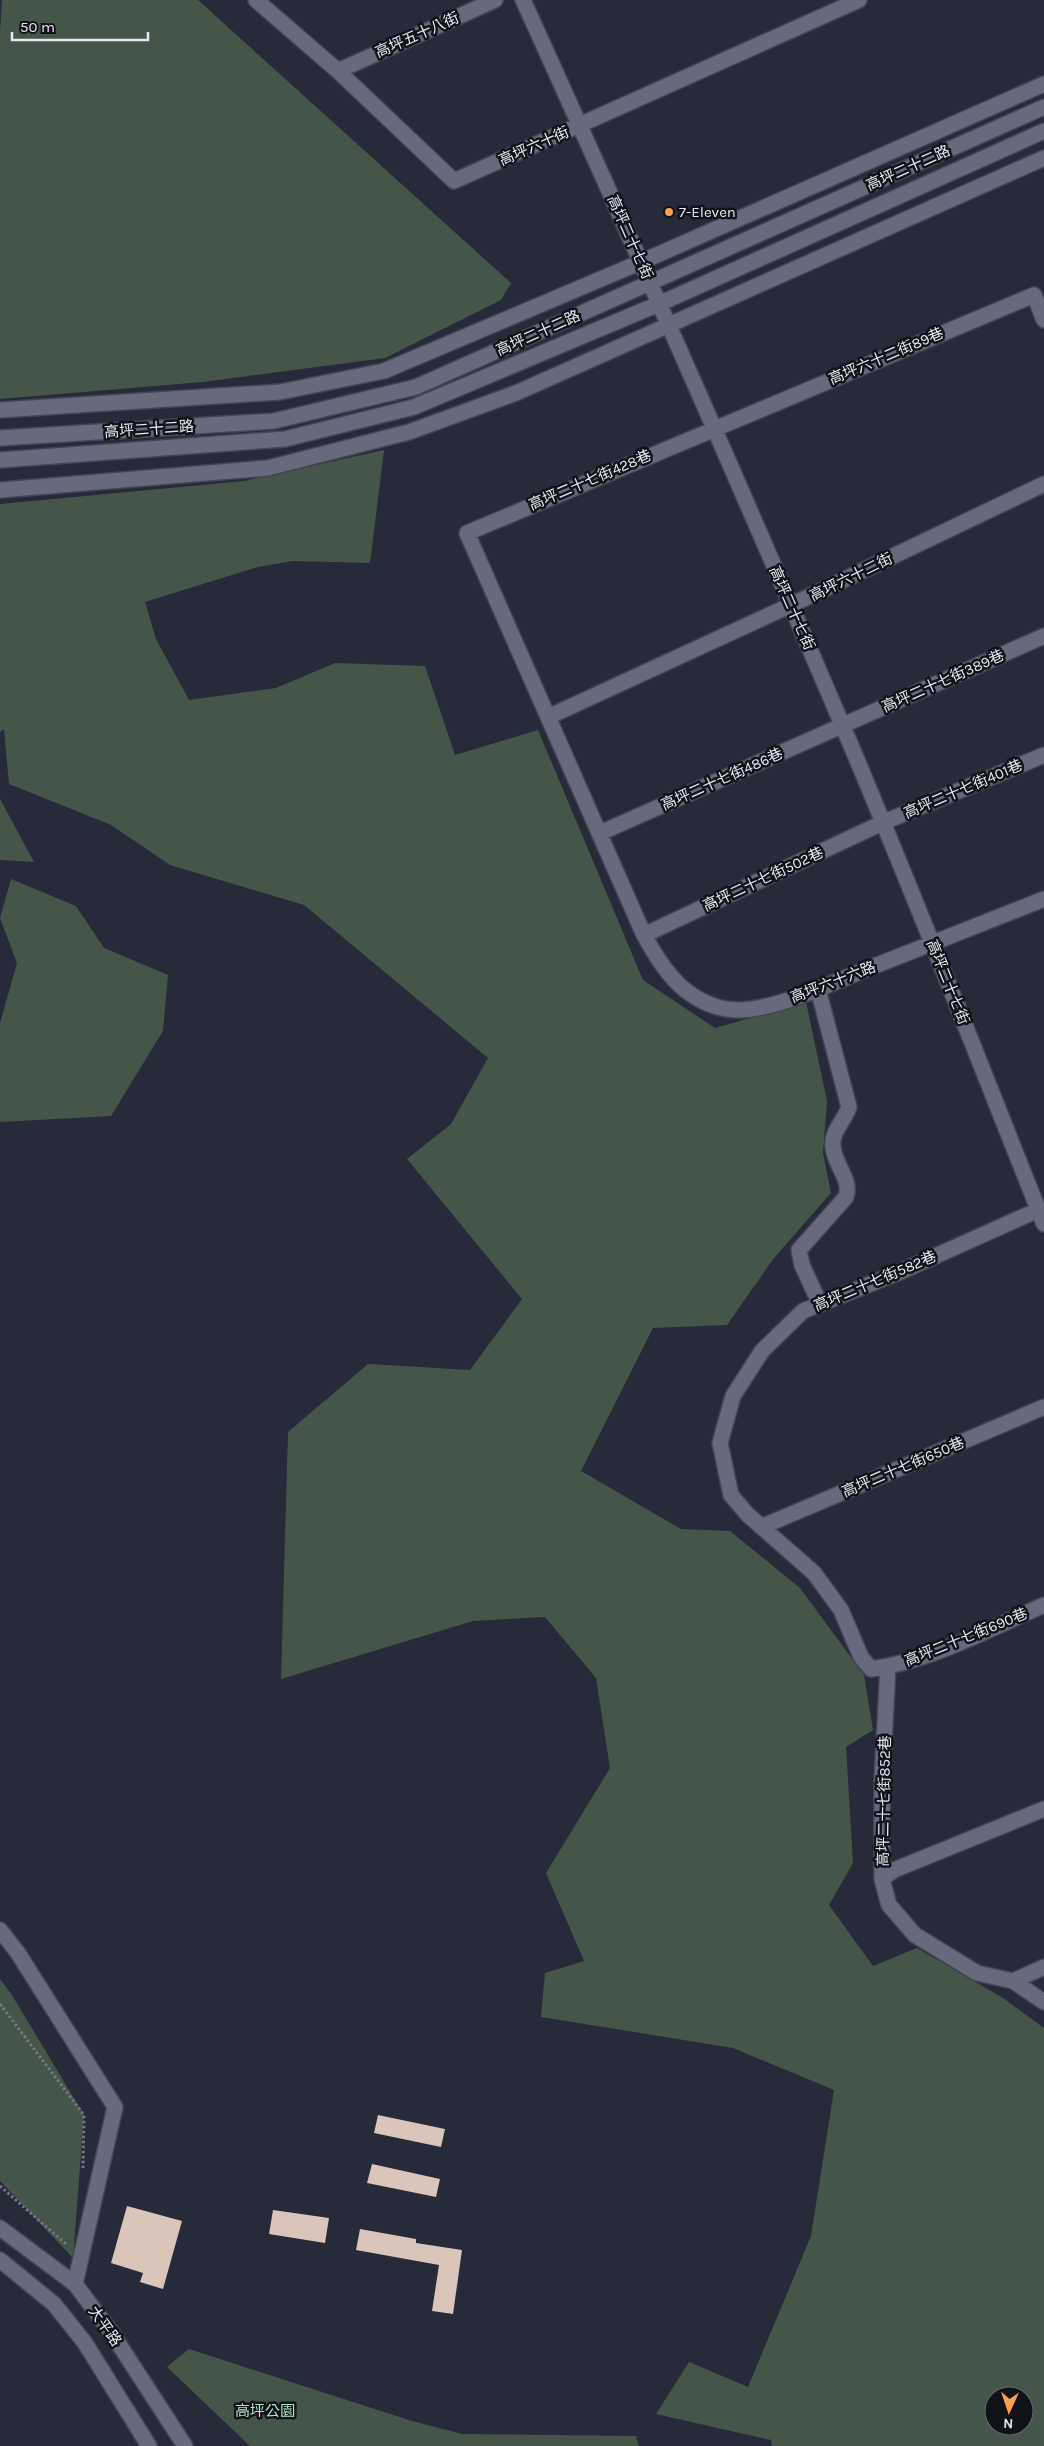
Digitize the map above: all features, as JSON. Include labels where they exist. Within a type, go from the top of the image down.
[{"type":"street","name":"高坪六十街","points":[[256,0],[338,71],[454,182],[859,0]]},
{"type":"street","name":"高坪五十八街","points":[[338,71],[496,0]]},
{"type":"street","name":"高坪二十七街","points":[[524,0],[670,324],[713,428],[843,726],[1041,1217]]},
{"type":"street","name":"高坪二十二路","points":[[0,410],[280,392],[384,371],[641,262],[1044,84]]},
{"type":"street","name":"高坪二十二路","points":[[0,438],[274,421],[416,387],[1044,108]]},
{"type":"street","name":"高坪二十二路","points":[[0,460],[285,439],[414,407],[660,303],[1044,132]]},
{"type":"street","points":[[0,490],[268,468],[409,432],[516,393],[1044,158]]},
{"type":"street","name":"高坪六十二街89巷","points":[[713,428],[1034,295],[1044,320]]},
{"type":"street","name":"高坪二十七街428巷","points":[[466,533],[713,428]]},
{"type":"street","name":"高坪六十二街","points":[[548,717],[791,605],[1044,484]]},
{"type":"street","name":"高坪六十六路","points":[[466,533],[644,935],[658,960],[675,982],[699,1000],[722,1008],[740,1010],[764,1007],[818,989],[1044,899]]},
{"type":"street","name":"高坪二十七街389巷","points":[[843,726],[1044,636]]},
{"type":"street","name":"高坪二十七街486巷","points":[[600,833],[843,726]]},
{"type":"street","name":"高坪二十七街401巷","points":[[882,823],[1044,755]]},
{"type":"street","name":"高坪二十七街502巷","points":[[644,935],[882,823]]},
{"type":"street","points":[[818,989],[849,1107],[834,1135],[832,1146],[849,1189],[846,1198],[799,1250],[802,1265],[820,1304]]},
{"type":"street","name":"高坪二十七街582巷","points":[[761,1527],[731,1495],[720,1443],[733,1396],[762,1351],[803,1311],[1041,1217]]},
{"type":"street","name":"高坪二十七街650巷","points":[[761,1527],[1044,1407]]},
{"type":"street","points":[[761,1527],[814,1573],[841,1610],[861,1657],[871,1670],[888,1667]]},
{"type":"street","name":"高坪二十七街690巷","points":[[888,1667],[929,1654],[1044,1605]]},
{"type":"street","name":"高坪二十七街852巷","points":[[882,1879],[882,1780],[888,1667]]},
{"type":"street","name":"高坪二十七街852巷","points":[[882,1879],[894,1870],[1044,1809]]},
{"type":"street","points":[[882,1879],[889,1905],[915,1935],[977,1973],[1013,1981],[1044,2002]]},
{"type":"street","points":[[0,1930],[18,1953],[115,2107],[74,2284]]},
{"type":"street","points":[[1013,1981],[1044,1968]]},
{"type":"street","name":"大平路","points":[[0,2229],[74,2284],[111,2332],[185,2446]]},
{"type":"street","name":"大平路","points":[[0,2260],[54,2304],[85,2343],[148,2446]]},
{"type":"path","points":[[0,2004],[84,2115],[83,2170]]},
{"type":"path","points":[[0,2186],[71,2248],[73,2240]]},
{"type":"green space","points":[[2,0],[198,0],[511,283],[501,300],[385,358],[203,382],[0,399],[0,32]]},
{"type":"green space","points":[[384,450],[370,563],[292,561],[258,567],[145,602],[156,639],[189,700],[276,688],[335,663],[425,666],[455,755],[538,730],[643,980],[715,1028],[806,1002],[827,1101],[823,1153],[831,1193],[774,1258],[727,1325],[653,1328],[581,1471],[681,1529],[730,1531],[800,1588],[864,1675],[873,1730],[846,1747],[853,1863],[829,1905],[873,1966],[917,1948],[1003,1998],[1044,2028],[1044,2446],[772,2446],[771,2440],[656,2414],[689,2362],[748,2387],[811,2236],[834,2090],[733,2048],[541,2017],[545,1973],[584,1961],[546,1873],[610,1768],[596,1678],[545,1617],[473,1621],[281,1679],[288,1432],[368,1364],[470,1370],[522,1299],[407,1159],[451,1124],[488,1058],[304,905],[170,865],[111,825],[9,784],[4,729],[0,732],[0,504],[244,481]]},
{"type":"green space","points":[[0,799],[34,862],[0,860]]},
{"type":"green space","points":[[11,879],[76,906],[104,948],[168,975],[163,1031],[111,1116],[0,1122],[0,1023],[17,963],[0,918]]},
{"type":"green space","points":[[0,1979],[12,1995],[84,2115],[73,2258],[0,2181]]},
{"type":"green space","name":"高坪公園","points":[[189,2349],[412,2421],[462,2434],[636,2436],[639,2446],[250,2446],[167,2367]]},
{"type":"building","points":[[378,2115],[445,2129],[441,2147],[374,2133]]},
{"type":"building","points":[[372,2164],[440,2179],[436,2197],[367,2183]]},
{"type":"building","points":[[127,2206],[182,2221],[163,2289],[140,2282],[143,2273],[111,2263]]},
{"type":"building","points":[[273,2210],[329,2218],[325,2243],[269,2234]]},
{"type":"building","points":[[360,2229],[416,2239],[416,2243],[462,2250],[453,2314],[432,2311],[439,2265],[356,2250]]},
{"type":"place","name":"7-Eleven","points":[[669,212]]}]
